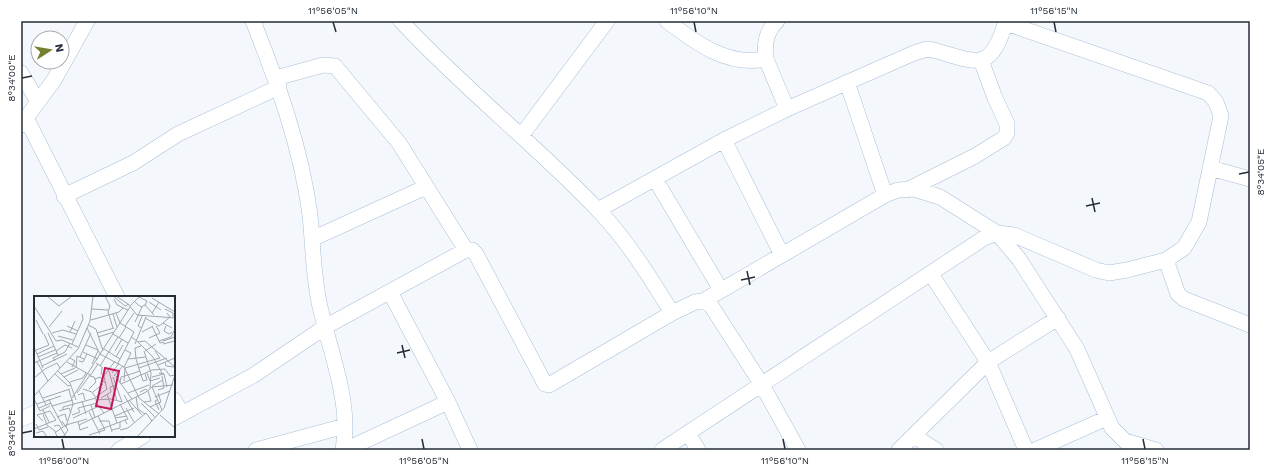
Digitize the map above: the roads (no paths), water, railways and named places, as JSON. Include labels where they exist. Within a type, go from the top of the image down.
[{"type":"street","points":[[87,21],[54,80],[23,122],[116,296]]},
{"type":"street","points":[[253,21],[277,83],[295,138],[310,214],[314,274],[341,394],[345,426],[344,450],[363,446],[448,402]]},
{"type":"street","points":[[401,21],[431,54],[521,136],[598,210],[646,271],[672,313]]},
{"type":"street","points":[[521,136],[607,21]]},
{"type":"street","points":[[667,21],[697,44],[732,58],[752,62],[766,59]]},
{"type":"street","points":[[777,21],[766,37],[766,59],[787,109]]},
{"type":"street","points":[[598,210],[724,140],[787,109],[927,49],[971,60],[981,60],[994,52],[1006,22],[1208,93],[1216,102],[1221,116],[1199,222],[1184,248],[1166,260],[1108,273],[1096,270],[1014,235],[997,233],[984,238],[662,450]]},
{"type":"street","points":[[907,190],[975,156],[1004,138],[1007,133],[1007,124],[995,98],[981,60]]},
{"type":"street","points":[[64,196],[134,163],[178,134],[277,83],[323,65],[335,66],[399,143],[466,250]]},
{"type":"street","points":[[21,73],[38,102]]},
{"type":"street","points":[[847,82],[885,195]]},
{"type":"street","points":[[724,140],[782,255]]},
{"type":"street","points":[[1210,168],[1250,180]]},
{"type":"street","points":[[655,179],[721,290]]},
{"type":"street","points":[[312,239],[426,187]]},
{"type":"street","points":[[175,404],[178,416],[254,375],[325,327],[466,250],[472,250],[476,254],[545,384],[552,383],[672,313],[695,302],[703,301],[885,195],[898,190],[914,189],[940,197],[997,233],[1019,259],[1077,349],[1107,418],[1119,436],[1125,441],[1156,450]]},
{"type":"street","points":[[1166,260],[1178,294],[1184,299],[1250,325]]},
{"type":"street","points":[[930,274],[988,362],[1026,450]]},
{"type":"street","points":[[390,292],[448,402],[470,450]]},
{"type":"street","points":[[703,301],[710,304],[762,385],[798,450]]},
{"type":"street","points":[[899,450],[988,362],[1058,318]]},
{"type":"street","points":[[21,419],[34,413]]},
{"type":"street","points":[[1035,450],[1107,418]]},
{"type":"street","points":[[256,450],[345,426]]},
{"type":"street","points":[[688,433],[698,450]]},
{"type":"street","points":[[914,436],[936,450]]},
{"type":"street","points":[[119,450],[141,437]]}]
